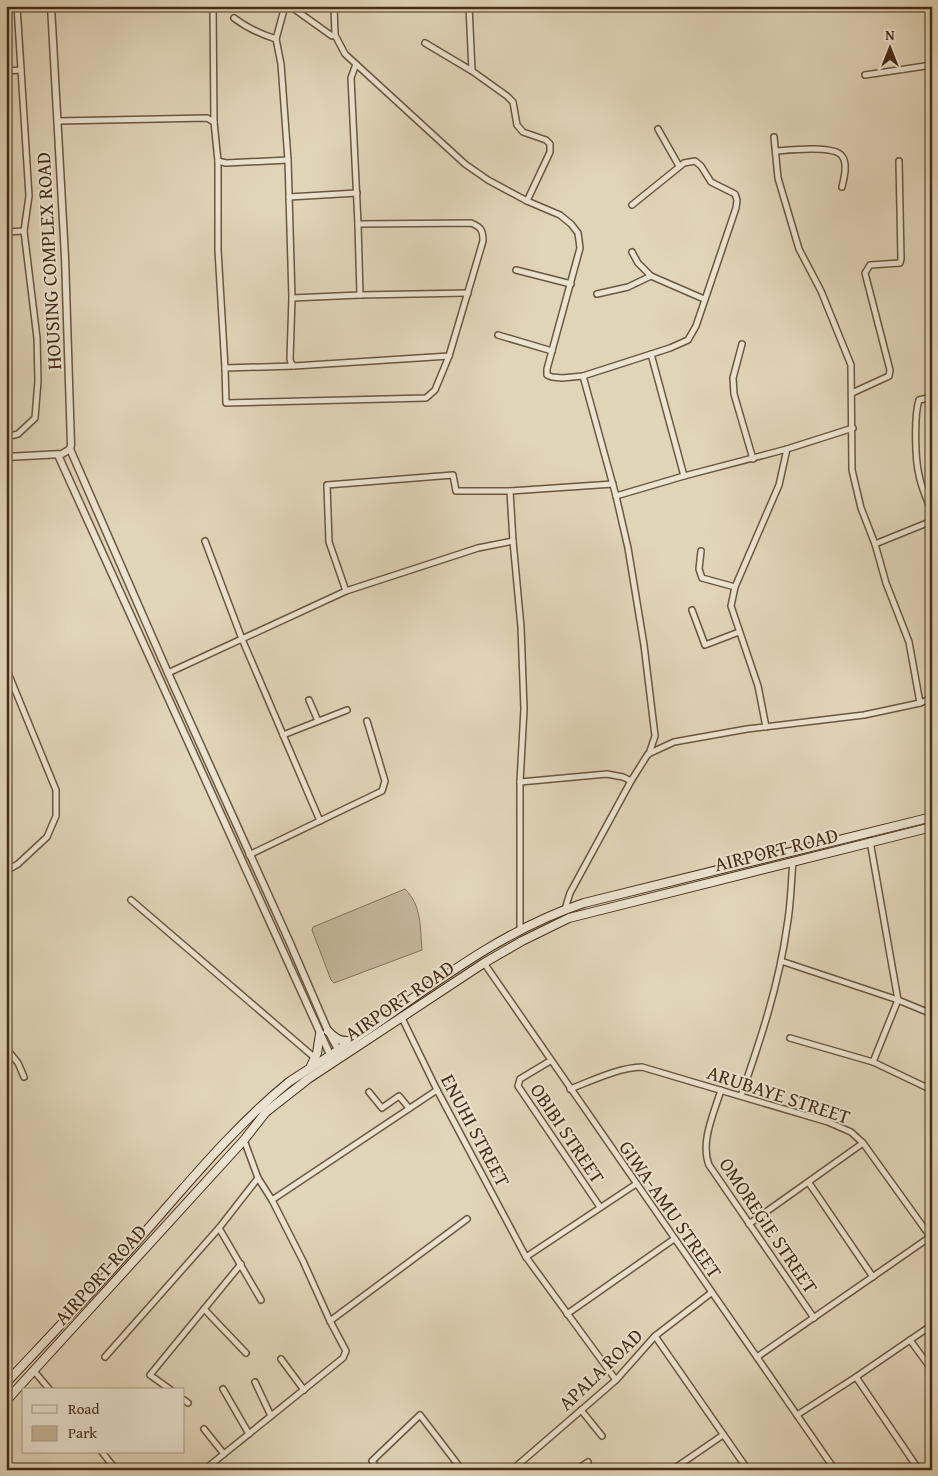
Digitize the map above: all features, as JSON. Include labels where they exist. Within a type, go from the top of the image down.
[{"type":"main road","name":"AIRPORT ROAD","points":[[6,1383],[93,1290],[226,1141],[272,1096],[435,983],[520,929],[565,909],[932,816]]},
{"type":"main road","name":"AIRPORT ROAD","points":[[6,1401],[244,1140],[266,1112],[308,1079],[484,963],[522,941],[569,918],[932,827]]},
{"type":"main road","points":[[663,883],[666,894]]},
{"type":"main road","points":[[310,1068],[324,1033],[341,1042],[351,1041]]},
{"type":"street","points":[[6,437],[18,434],[35,418],[38,381],[37,338],[24,231],[29,196],[17,6]]},
{"type":"street","name":"HOUSING COMPLEX ROAD","points":[[51,6],[65,257],[70,449]]},
{"type":"street","points":[[213,6],[214,122],[218,162],[218,250],[226,403],[426,398],[435,390],[449,356],[484,241],[484,232],[480,227],[470,223],[358,224]]},
{"type":"street","points":[[285,6],[276,39],[281,64],[288,160],[292,298],[290,359],[294,366]]},
{"type":"street","points":[[290,6],[332,36],[335,35]]},
{"type":"street","points":[[334,6],[335,35],[345,54],[465,164],[488,180],[527,201],[560,215],[578,233],[580,248],[547,369],[548,375],[552,377],[583,376],[670,348],[688,340],[696,326],[736,208],[737,200],[735,194],[711,182],[701,166],[695,162],[684,163],[632,205]]},
{"type":"street","points":[[469,6],[472,71]]},
{"type":"street","points":[[234,18],[259,34],[276,39]]},
{"type":"street","points":[[425,43],[472,71],[513,102],[517,125],[523,132],[546,140],[550,144],[550,152],[527,201]]},
{"type":"street","points":[[356,64],[351,78],[360,295]]},
{"type":"street","points":[[865,75],[932,64]]},
{"type":"street","points":[[6,71],[21,70]]},
{"type":"street","points":[[58,121],[207,118],[214,122]]},
{"type":"street","points":[[658,129],[679,166]]},
{"type":"street","points":[[774,137],[778,178],[799,249],[821,291],[851,365],[852,470],[886,583],[908,642],[920,703]]},
{"type":"street","points":[[776,151],[836,151],[845,162],[845,176],[842,187]]},
{"type":"street","points":[[218,162],[226,164],[288,160]]},
{"type":"street","points":[[852,393],[889,376],[890,370],[865,274],[870,266],[900,263],[899,161]]},
{"type":"street","points":[[289,197],[357,192]]},
{"type":"street","points":[[6,232],[24,231]]},
{"type":"street","points":[[632,252],[638,263],[651,276],[704,300]]},
{"type":"street","points":[[516,270],[571,284]]},
{"type":"street","points":[[597,294],[628,287],[651,276]]},
{"type":"street","points":[[292,298],[468,293]]},
{"type":"street","points":[[498,335],[552,351]]},
{"type":"street","points":[[742,344],[733,378],[734,394],[753,459]]},
{"type":"street","points":[[651,354],[684,476]]},
{"type":"street","points":[[225,368],[294,366],[449,356]]},
{"type":"street","points":[[565,909],[570,893],[631,781],[648,754],[655,736],[644,645],[628,548],[613,484],[583,376]]},
{"type":"street","points":[[932,398],[919,400],[915,410],[918,474],[932,512]]},
{"type":"street","points":[[616,496],[788,449],[853,428]]},
{"type":"street","points":[[6,456],[58,455],[70,449],[249,855],[290,943],[334,1062]]},
{"type":"street","points":[[766,726],[758,686],[731,606],[735,587],[778,484],[788,449]]},
{"type":"street","points":[[58,455],[324,1033],[343,1057]]},
{"type":"street","points":[[346,591],[329,542],[328,486],[453,476],[456,492],[510,491],[613,484]]},
{"type":"street","points":[[510,491],[521,627],[524,709],[520,782],[520,929]]},
{"type":"street","points":[[875,544],[932,521]]},
{"type":"street","points":[[205,542],[242,638],[320,821]]},
{"type":"street","points":[[168,673],[346,591],[478,548],[513,542]]},
{"type":"street","points":[[701,551],[699,569],[702,578],[735,587]]},
{"type":"street","points":[[692,610],[705,645],[739,632]]},
{"type":"street","points":[[6,668],[56,790],[56,816],[47,837],[18,864],[6,870]]},
{"type":"street","points":[[648,754],[674,742],[766,726],[864,715],[920,703],[932,698]]},
{"type":"street","points":[[309,700],[318,721]]},
{"type":"street","points":[[284,735],[347,710]]},
{"type":"street","points":[[249,855],[382,792],[385,781],[368,720]]},
{"type":"street","points":[[520,782],[606,774],[624,777],[631,781]]},
{"type":"street","points":[[870,841],[898,1000],[873,1062]]},
{"type":"street","points":[[741,1096],[763,1032],[781,961],[788,925],[793,861]]},
{"type":"street","points":[[131,900],[315,1058]]},
{"type":"street","points":[[781,961],[898,1000],[932,1014]]},
{"type":"street","name":"GIWA-AMU STREET","points":[[484,963],[550,1061],[835,1470]]},
{"type":"street","name":"ENUHI STREET","points":[[401,1016],[526,1257],[616,1380]]},
{"type":"street","points":[[790,1038],[873,1062],[932,1090]]},
{"type":"street","points":[[6,1048],[18,1063],[24,1077]]},
{"type":"street","name":"OBIBI STREET","points":[[550,1061],[520,1079],[518,1086],[600,1207]]},
{"type":"street","name":"ARUBAYE STREET","points":[[570,1089],[616,1071],[630,1067],[642,1067],[828,1122],[851,1132],[863,1142],[931,1238]]},
{"type":"street","points":[[272,1200],[438,1090]]},
{"type":"street","name":"OMOREGIE STREET","points":[[721,1090],[706,1143],[705,1155],[709,1165],[814,1318]]},
{"type":"street","points":[[369,1092],[382,1108],[399,1096],[409,1108]]},
{"type":"street","points":[[204,1470],[346,1356],[346,1351],[330,1321],[303,1261],[272,1200],[258,1178],[244,1140]]},
{"type":"street","points":[[749,1224],[809,1183],[863,1142]]},
{"type":"street","points":[[105,1357],[219,1228],[258,1178]]},
{"type":"street","points":[[809,1183],[873,1277]]},
{"type":"street","points":[[526,1257],[636,1184]]},
{"type":"street","points":[[330,1321],[467,1219]]},
{"type":"street","points":[[219,1228],[261,1300]]},
{"type":"street","points":[[757,1357],[931,1238]]},
{"type":"street","points":[[567,1314],[674,1239]]},
{"type":"street","points":[[167,1388],[150,1375],[241,1264]]},
{"type":"street","name":"APALA ROAD","points":[[512,1470],[616,1380],[655,1336],[711,1293]]},
{"type":"street","points":[[204,1309],[246,1353]]},
{"type":"street","points":[[797,1414],[856,1377],[932,1325]]},
{"type":"street","points":[[655,1336],[748,1470]]},
{"type":"street","points":[[910,1340],[932,1370]]},
{"type":"street","points":[[281,1359],[304,1390]]},
{"type":"street","points":[[34,1371],[48,1388]]},
{"type":"street","points":[[856,1377],[919,1470]]},
{"type":"street","points":[[255,1382],[271,1416]]},
{"type":"street","points":[[223,1389],[249,1434]]},
{"type":"street","points":[[581,1410],[602,1436]]},
{"type":"street","points":[[379,1470],[372,1461],[420,1415],[462,1470]]},
{"type":"street","points":[[204,1429],[224,1454]]},
{"type":"street","points":[[672,1470],[723,1435]]},
{"type":"street","points":[[104,1454],[116,1470]]},
{"type":"street","points":[[576,1470],[588,1462]]},
{"type":"street","points":[[520,1463],[525,1470]]},
{"type":"green space","points":[[405,889],[415,902],[420,925],[422,950],[334,983],[331,980],[312,930],[313,927]]}]
